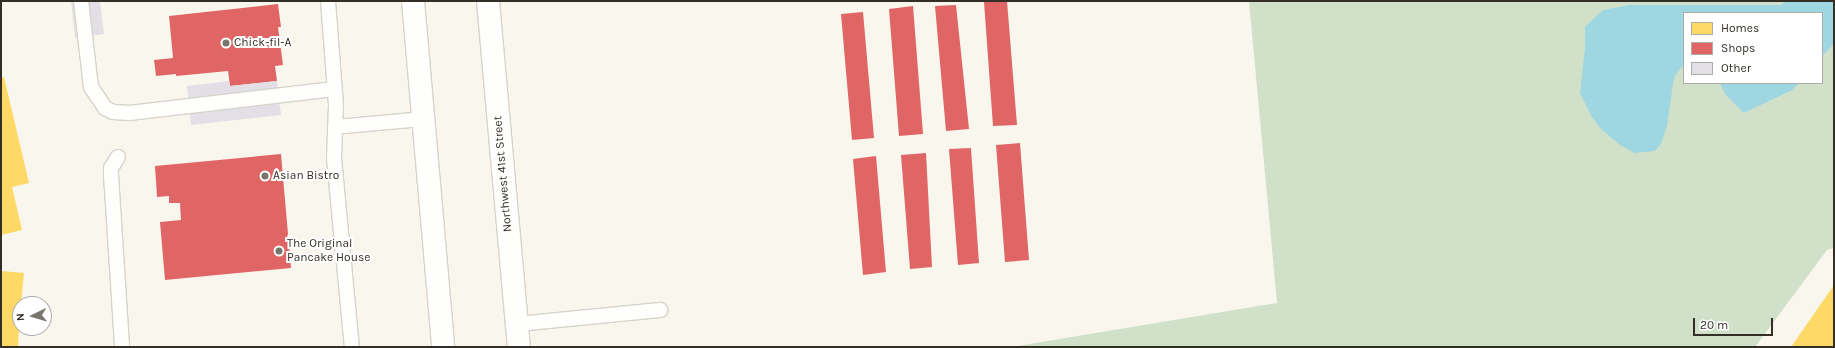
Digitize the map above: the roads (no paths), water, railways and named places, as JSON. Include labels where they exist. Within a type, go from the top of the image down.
[{"type":"main road","points":[[412,1],[443,347]]},
{"type":"main road","name":"Northwest 41st Street","points":[[488,1],[519,347]]},
{"type":"lane","points":[[81,1],[91,87],[105,108],[113,112],[130,113],[334,89]]},
{"type":"lane","points":[[328,1],[334,89],[334,158],[352,347]]},
{"type":"lane","points":[[335,127],[423,119]]},
{"type":"lane","points":[[118,157],[111,168],[111,175],[122,347]]},
{"type":"lane","points":[[517,324],[660,310]]},
{"type":"water","points":[[1786,1],[1834,1],[1834,44],[1823,55],[1823,12],[1683,12],[1683,65],[1675,76],[1667,126],[1661,144],[1655,151],[1635,153],[1620,145],[1601,129],[1592,117],[1580,93],[1585,48],[1585,27],[1603,10],[1630,5],[1781,5]]},
{"type":"water","points":[[1720,84],[1798,84],[1792,90],[1744,113],[1725,94]]},
{"type":"place","name":"Chick-fil-A","points":[[226,43]]},
{"type":"place","name":"Asian Bistro","points":[[265,176]]},
{"type":"place","name":"The Original Pancake House","points":[[279,251]]}]
